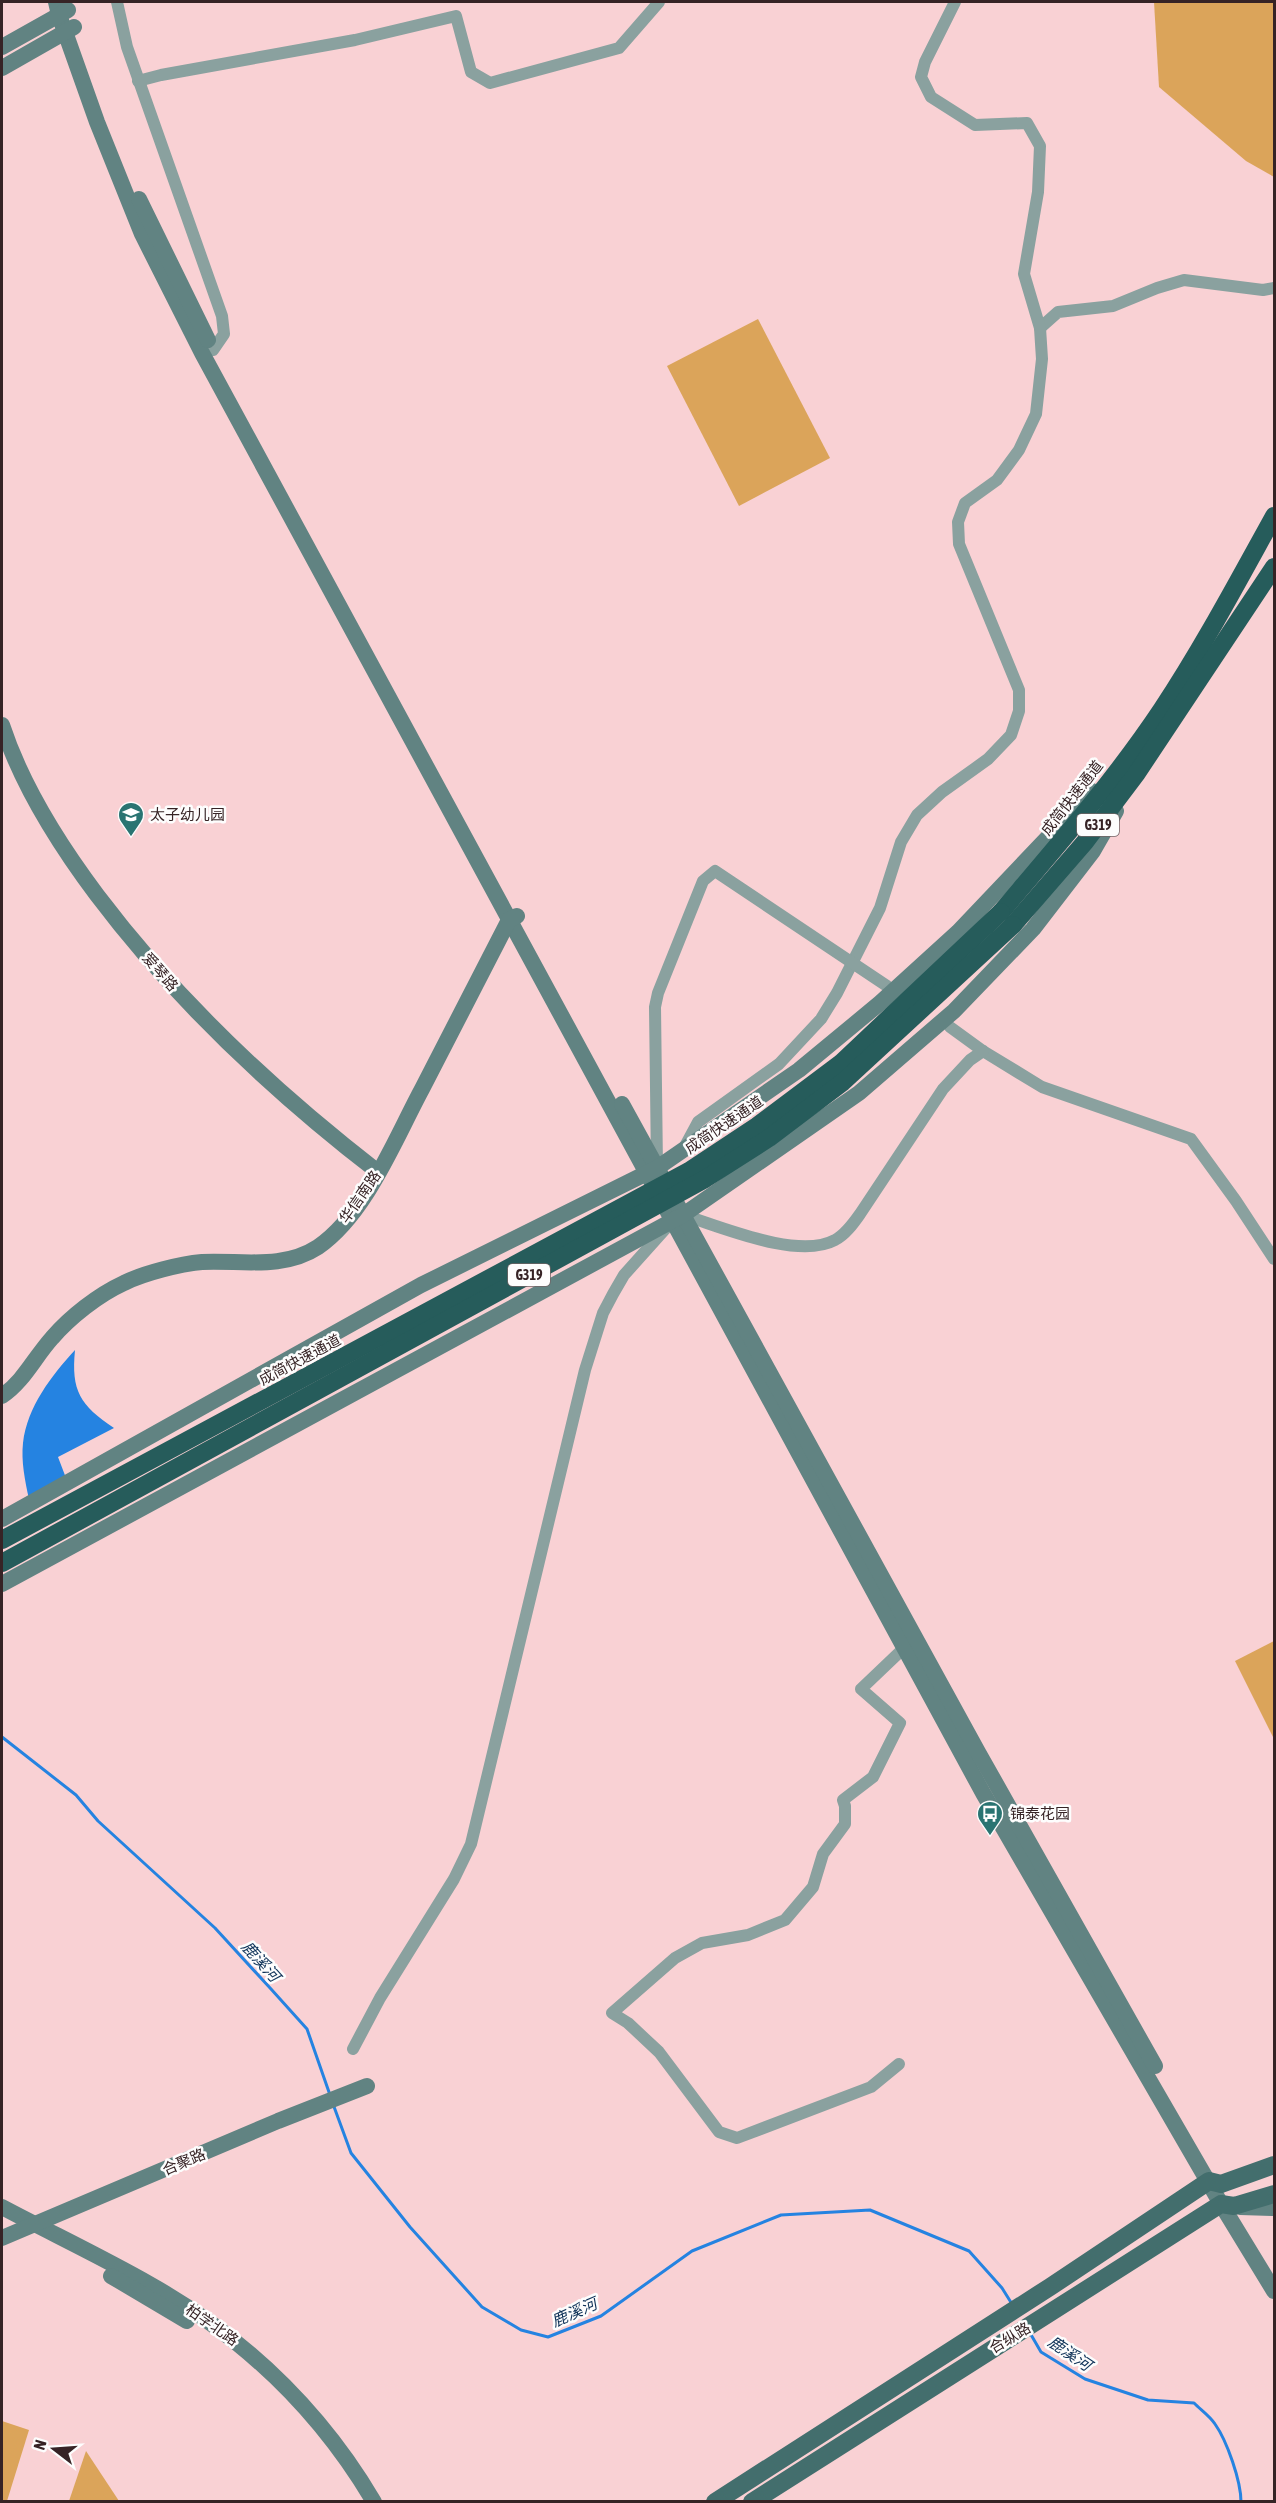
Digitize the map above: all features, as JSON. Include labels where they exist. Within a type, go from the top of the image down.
[{"type":"highway","name":"成简快速通道","points":[[2,1563],[705,1179],[769,1138],[843,1082],[1085,842],[1137,773],[1275,516]]},
{"type":"highway","name":"成简快速通道","points":[[2,1540],[689,1171],[757,1126],[841,1063],[1007,918],[1139,740],[1168,713],[1275,567]]},
{"type":"main road","points":[[1215,2183],[1275,2165]]},
{"type":"main road","name":"合纵路","points":[[715,2502],[1215,2183]]},
{"type":"main road","name":"合纵路","points":[[752,2502],[985,2353],[1227,2205],[1275,2194]]},
{"type":"street","points":[[117,2],[126,47],[222,316],[224,334],[213,350]]},
{"type":"street","points":[[138,81],[355,40],[456,16],[471,72],[490,82],[619,48],[659,2]]},
{"type":"street","points":[[682,1150],[698,1122],[779,1064],[805,1039],[837,993],[880,908],[901,842],[917,815],[942,792],[988,759],[1011,735],[1019,711],[1019,690],[959,544],[958,522],[965,503],[997,480],[1019,450],[1036,414],[1042,360],[1040,328],[1024,274],[1038,192],[1040,146],[1027,123],[975,125],[931,97],[921,77],[925,62],[956,2]]},
{"type":"street","points":[[2,47],[63,7],[69,30],[142,234],[202,353],[678,1218],[978,1752],[1275,2291]]},
{"type":"street","points":[[2,68],[69,30]]},
{"type":"street","points":[[69,30],[135,192],[213,350],[514,917]]},
{"type":"street","points":[[1040,328],[1058,312],[1113,306],[1184,280],[1263,290],[1275,288]]},
{"type":"street","name":"爱琴路","points":[[2,724],[37,805],[72,861],[159,972],[211,1028],[287,1096],[378,1172]]},
{"type":"street","points":[[2,1519],[422,1285],[652,1171],[799,1070],[889,995],[958,932],[1139,740]]},
{"type":"street","points":[[2,1584],[678,1218],[860,1093],[954,1011],[1033,929],[1093,851],[1137,773]]},
{"type":"street","points":[[652,1171],[655,1007],[658,993],[702,881],[710,873],[715,871],[887,986]]},
{"type":"street","name":"华信南路","points":[[2,1396],[12,1389],[52,1338],[86,1307],[124,1283],[170,1268],[201,1262],[270,1263],[308,1251],[335,1232],[350,1216],[378,1172],[514,917]]},
{"type":"street","points":[[950,1027],[983,1051],[1042,1087],[1191,1139],[1275,1259]]},
{"type":"street","points":[[678,1218],[792,1247],[817,1246],[835,1240],[848,1230],[860,1214],[943,1089],[970,1060],[983,1051]]},
{"type":"street","points":[[678,1218],[983,1794],[1215,2183]]},
{"type":"street","points":[[353,2049],[380,1998],[454,1879],[471,1844],[585,1370],[603,1312],[624,1275],[678,1218]]},
{"type":"street","points":[[899,2064],[871,2087],[737,2138],[718,2132],[659,2052],[628,2023],[612,2013],[675,1958],[702,1943],[748,1935],[785,1920],[813,1887],[823,1854],[845,1824],[843,1800],[873,1777],[900,1724],[861,1689],[904,1648]]},
{"type":"street","name":"合聚路","points":[[2,2238],[278,2121],[367,2086]]},
{"type":"street","points":[[1227,2205],[1275,2208]]},
{"type":"street","points":[[1227,2205],[1275,2275]]},
{"type":"street","name":"柏学北路","points":[[2,2207],[29,2227],[204,2330],[230,2349],[293,2408],[339,2466],[362,2502]]},
{"type":"street","name":"柏学北路","points":[[2,2219],[29,2227],[152,2285],[241,2345],[288,2388],[325,2429],[343,2451],[374,2502]]},
{"type":"shaded area","points":[[1154,2],[1274,2],[1274,177],[1246,161],[1159,87]]},
{"type":"shaded area","points":[[758,319],[830,458],[739,506],[667,366]]},
{"type":"shaded area","points":[[1274,1641],[1274,1739],[1235,1661]]},
{"type":"shaded area","points":[[2,2421],[29,2430],[7,2501],[2,2501]]},
{"type":"shaded area","points":[[86,2451],[119,2501],[69,2501]]},
{"type":"water","points":[[75,1350],[75,1376],[80,1396],[93,1412],[114,1428],[58,1457],[66,1478],[29,1499],[23,1457],[25,1430],[42,1392]]},
{"type":"waterway","name":"鹿溪河","points":[[2,1737],[76,1795],[98,1821],[215,1928],[271,1989],[307,2029],[330,2095]]},
{"type":"waterway","name":"鹿溪河","points":[[333,2104],[351,2153],[410,2227],[482,2307],[521,2330],[548,2337],[601,2316],[692,2251],[781,2215],[870,2210],[969,2251],[1002,2288],[1012,2304]]},
{"type":"waterway","name":"鹿溪河","points":[[1030,2333],[1041,2352],[1085,2379],[1148,2400],[1194,2403],[1220,2431],[1236,2473],[1241,2502]]},
{"type":"place","name":"太子幼儿园","points":[[131,838]]},
{"type":"place","name":"锦泰花园","points":[[990,1837]]}]
